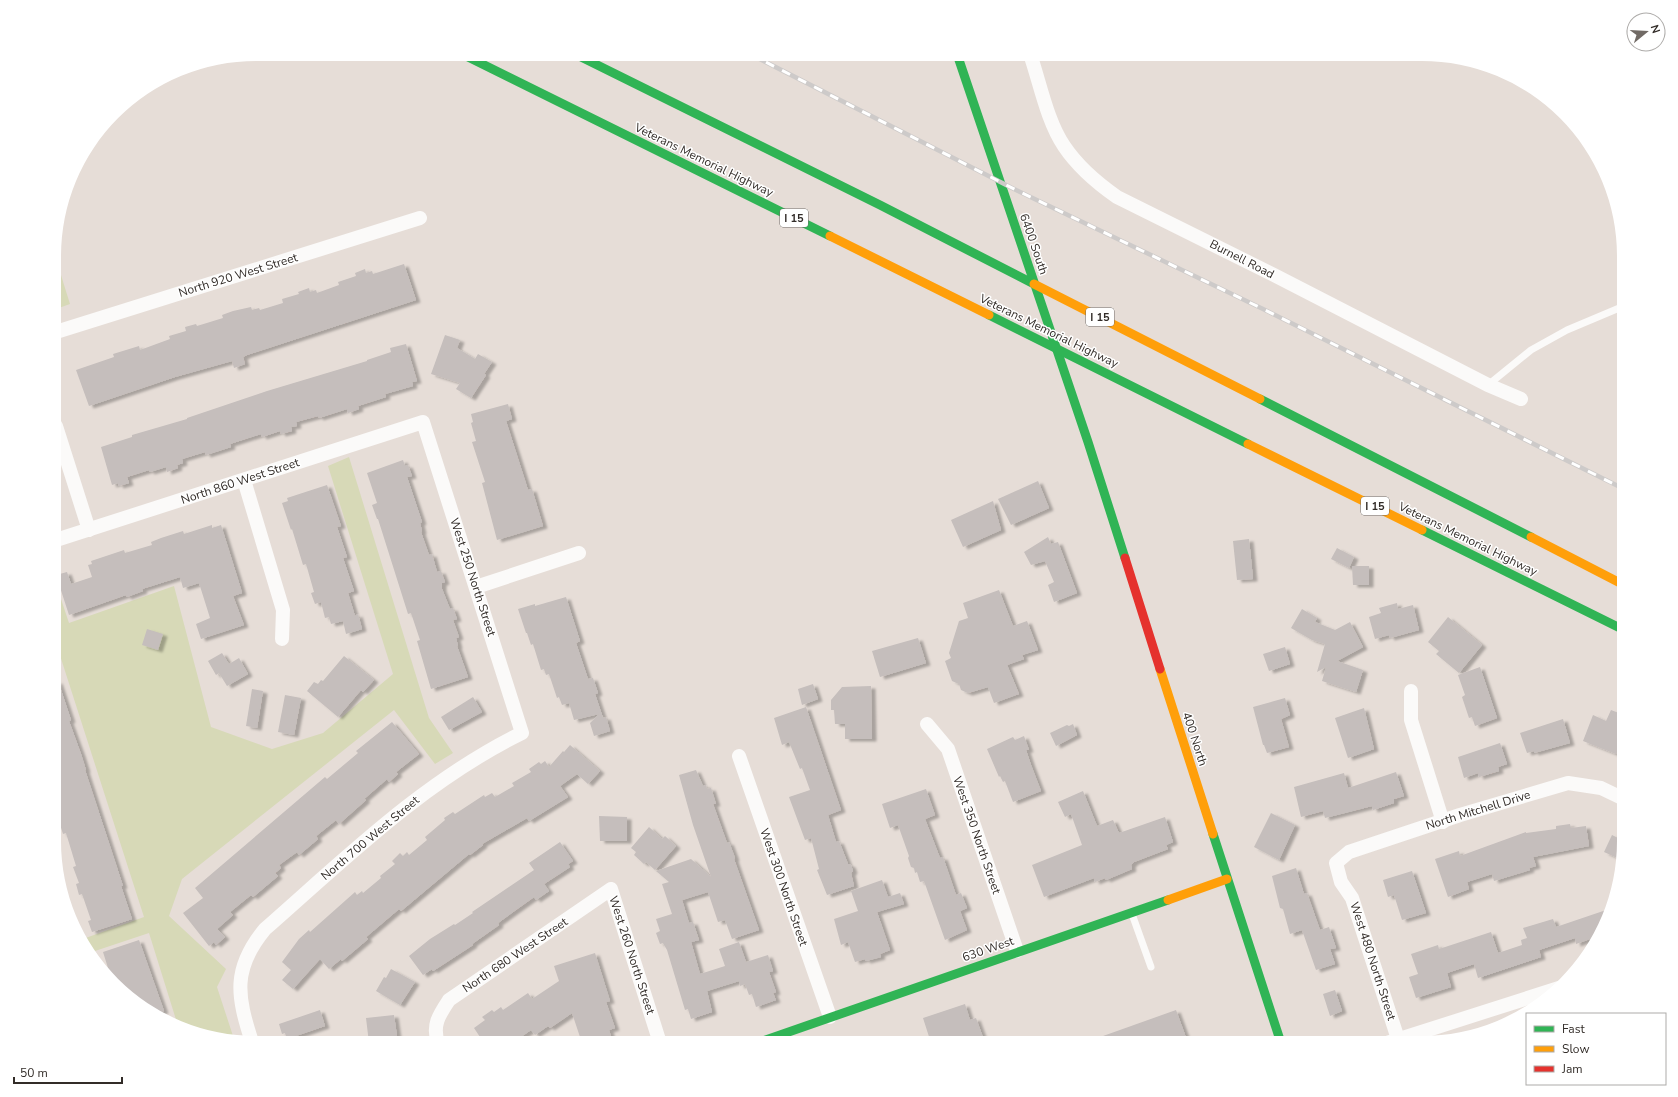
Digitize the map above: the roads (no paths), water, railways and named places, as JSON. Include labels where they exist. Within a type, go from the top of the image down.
[{"type":"main road","name":"Veterans Memorial Highway","points":[[476,61],[1617,627]]},
{"type":"main road","name":"I 15","points":[[589,61],[908,219],[1617,581]]},
{"type":"main road","name":"6400 South","points":[[959,61],[1088,442]]},
{"type":"main road","name":"400 North","points":[[1088,442],[1227,879],[1280,1036]]},
{"type":"main road","name":"630 West","points":[[777,1036],[1227,879]]},
{"type":"street","name":"Burnell Road","points":[[1032,61],[1049,114],[1064,146],[1076,162],[1100,186],[1117,197],[1280,278],[1488,385],[1521,399]]},
{"type":"street","name":"North 920 West Street","points":[[61,330],[420,218]]},
{"type":"street","name":"North 860 West Street","points":[[61,538],[423,422]]},
{"type":"street","name":"West 250 North Street","points":[[423,422],[522,733]]},
{"type":"street","points":[[61,442],[89,530]]},
{"type":"street","points":[[244,480],[283,610],[282,639]]},
{"type":"street","points":[[476,587],[579,553]]},
{"type":"street","points":[[1411,691],[1411,720],[1443,822]]},
{"type":"street","name":"West 350 North Street","points":[[927,724],[948,748],[1017,951]]},
{"type":"street","name":"North 700 West Street","points":[[250,1036],[241,1005],[240,993],[243,969],[251,948],[265,928],[417,798],[455,771],[495,746],[522,733]]},
{"type":"street","name":"West 300 North Street","points":[[739,756],[830,1017]]},
{"type":"street","name":"North Mitchell Drive","points":[[1336,862],[1349,852],[1443,822],[1460,815],[1568,783],[1601,788],[1617,796]]},
{"type":"street","name":"West 480 North Street","points":[[1336,862],[1341,882],[1352,898],[1392,1036]]},
{"type":"street","name":"North 680 West Street","points":[[436,1036],[439,1014],[449,1000],[611,889]]},
{"type":"street","name":"West 260 North Street","points":[[611,889],[658,1036]]},
{"type":"street","points":[[1409,1036],[1546,992]]},
{"type":"lane","points":[[1488,385],[1531,350],[1567,330],[1617,309]]},
{"type":"lane","points":[[1131,912],[1151,967]]},
{"type":"railway","points":[[764,61],[1016,190],[1263,309],[1617,486]]}]
